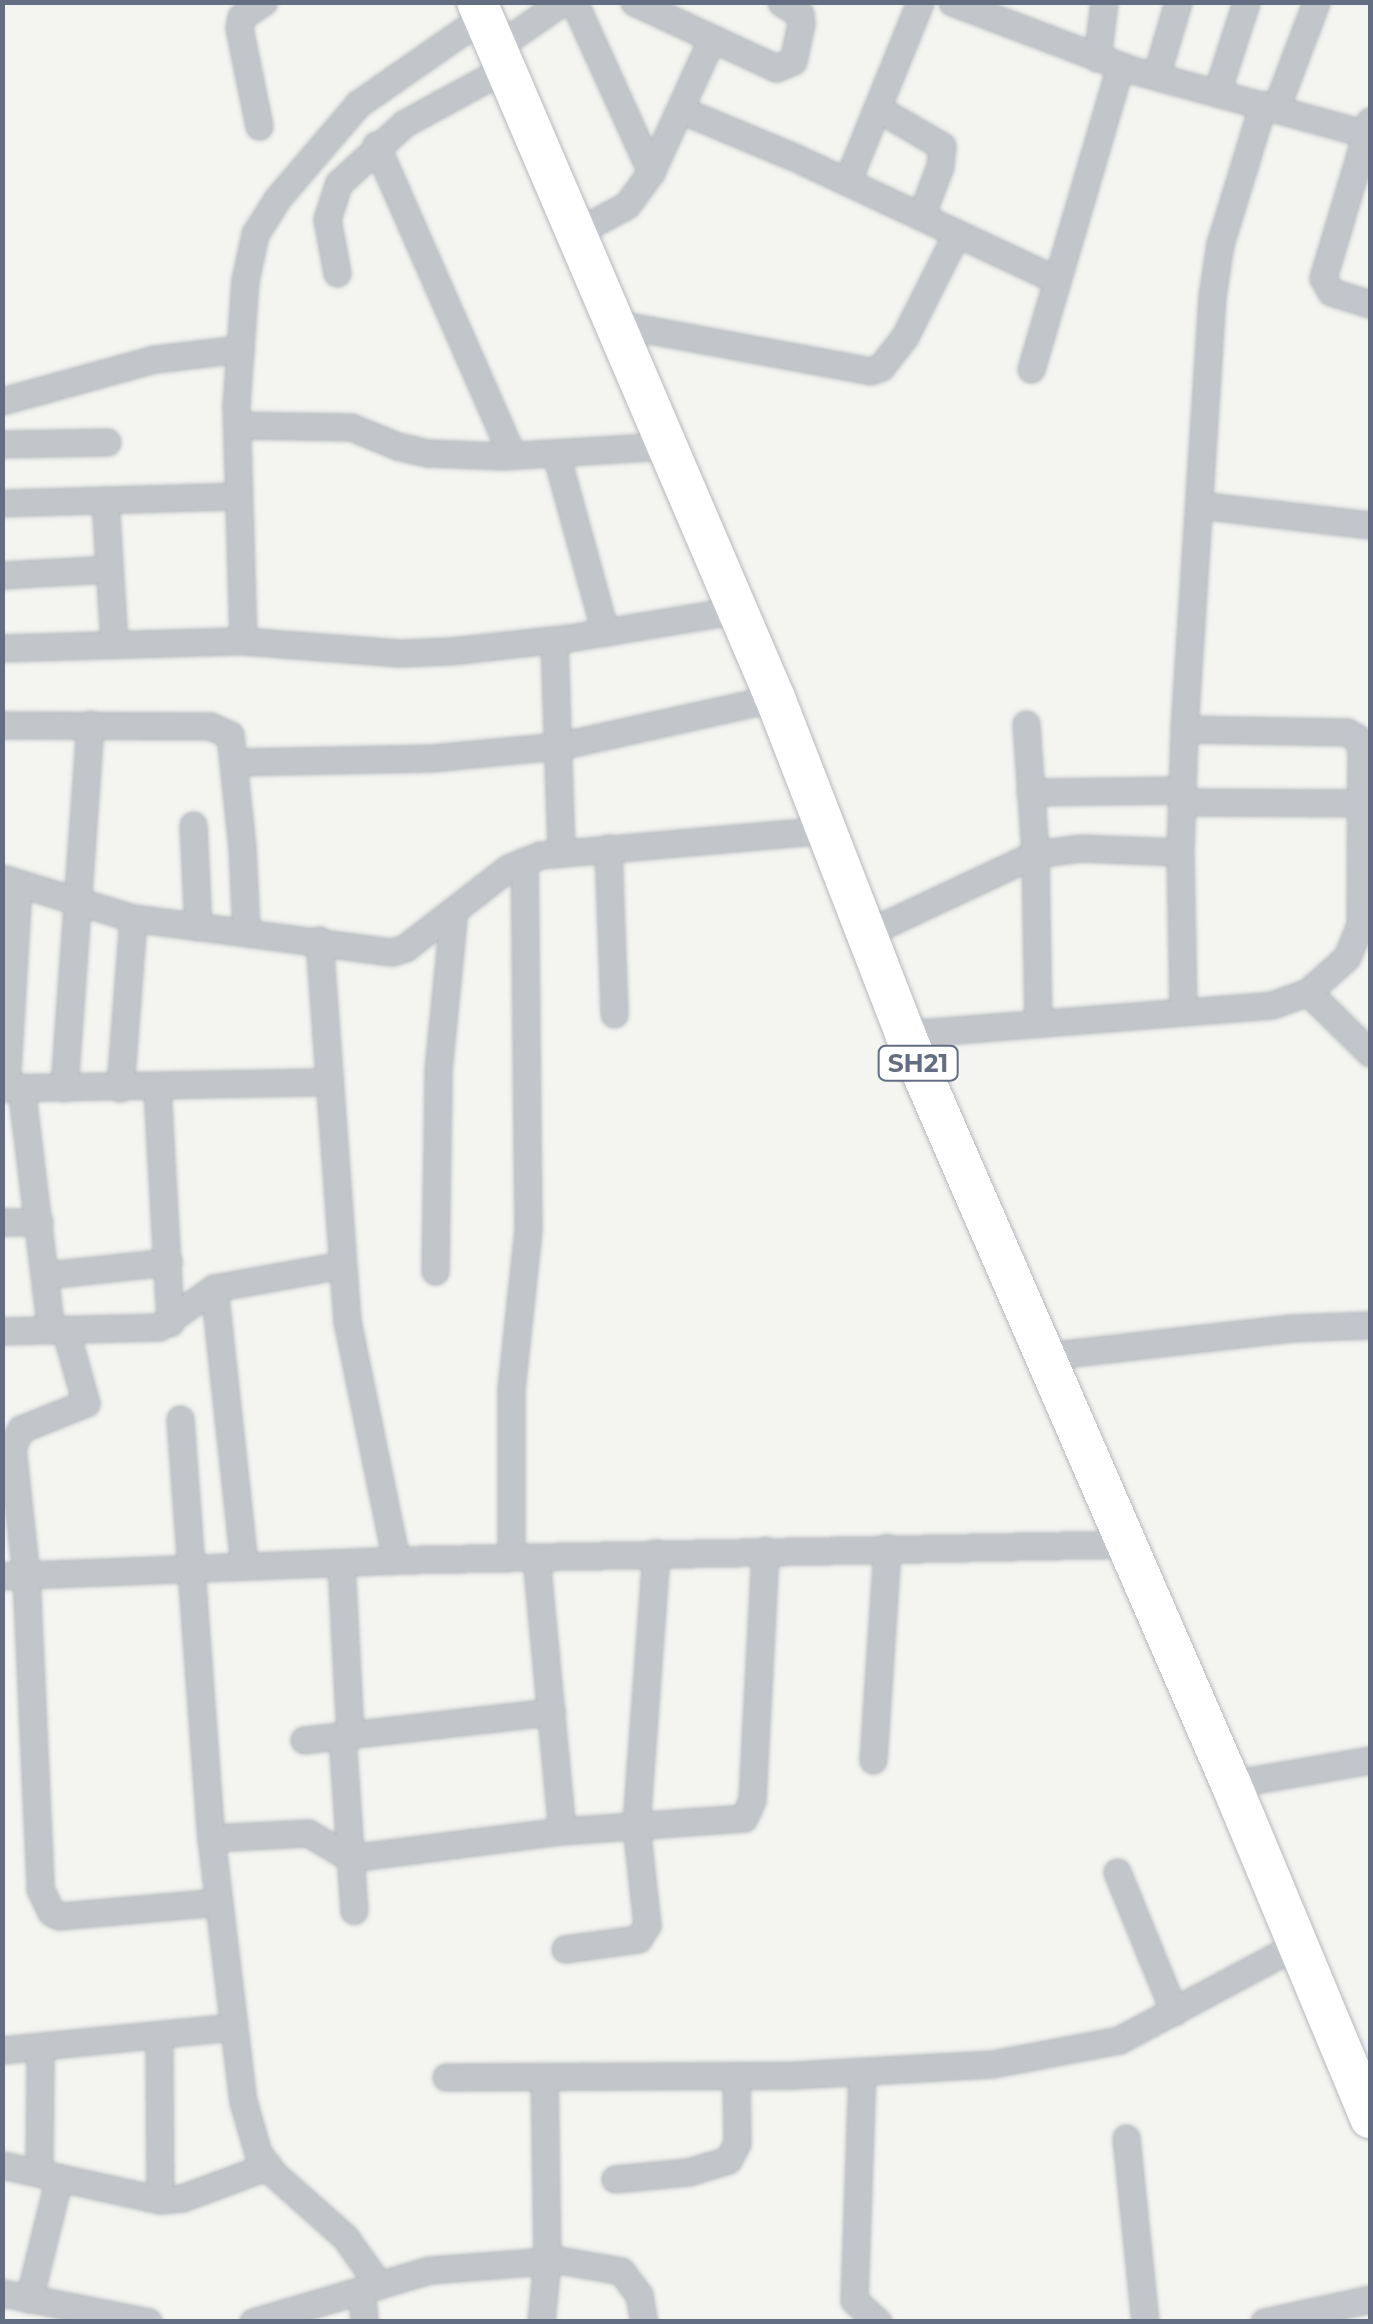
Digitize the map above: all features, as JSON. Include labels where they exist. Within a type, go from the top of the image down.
[{"type":"main road","name":"SH21","points":[[491,33],[775,698],[906,1034],[1297,1945],[1358,2055],[1370,2118]]},
{"type":"street","points":[[259,126],[239,28],[241,17],[263,2]]},
{"type":"street","points":[[243,641],[237,425],[248,253],[277,198],[358,104],[491,33],[562,2]]},
{"type":"street","points":[[574,2],[651,172]]},
{"type":"street","points":[[634,2],[776,68],[793,61],[801,24],[800,14],[781,2]]},
{"type":"street","points":[[848,182],[920,2]]},
{"type":"street","points":[[952,2],[1003,12],[1109,62],[1369,130],[1323,278],[1332,292],[1370,304]]},
{"type":"street","points":[[1031,369],[1109,62],[1104,2]]},
{"type":"street","points":[[1156,76],[1178,2]]},
{"type":"street","points":[[1217,92],[1246,2]]},
{"type":"street","points":[[1183,1010],[1180,852],[1184,728],[1215,269],[1270,106],[1316,2]]},
{"type":"street","points":[[336,273],[326,219],[339,183],[376,145],[405,123],[491,33]]},
{"type":"street","points":[[575,233],[627,204],[651,172],[712,38]]},
{"type":"street","points":[[877,108],[942,146],[940,166],[920,216]]},
{"type":"street","points":[[680,110],[848,182],[1055,279]]},
{"type":"street","points":[[376,145],[512,455]]},
{"type":"street","points":[[612,322],[870,371],[882,367],[905,336],[957,233]]},
{"type":"street","points":[[2,401],[155,359],[240,349]]},
{"type":"street","points":[[237,425],[351,427],[413,451],[512,455],[666,446]]},
{"type":"street","points":[[2,444],[107,442]]},
{"type":"street","points":[[556,454],[606,632]]},
{"type":"street","points":[[2,503],[238,496]]},
{"type":"street","points":[[105,500],[114,642]]},
{"type":"street","points":[[1198,505],[1370,525]]},
{"type":"street","points":[[2,575],[108,569]]},
{"type":"street","points":[[2,648],[243,641],[400,653],[554,640],[738,610]]},
{"type":"street","points":[[554,640],[561,852]]},
{"type":"street","points":[[235,762],[431,758],[558,746],[775,698]]},
{"type":"street","points":[[64,1088],[90,724]]},
{"type":"street","points":[[1026,724],[1035,854],[1038,1023]]},
{"type":"street","points":[[2,725],[210,726],[230,735],[246,932]]},
{"type":"street","points":[[906,1034],[1272,1005],[1308,992],[1347,957],[1366,912],[1366,803],[1362,750],[1353,734],[1184,728]]},
{"type":"street","points":[[1030,792],[1366,803]]},
{"type":"street","points":[[193,825],[198,927]]},
{"type":"street","points":[[218,1902],[59,1916],[46,1905],[39,1874],[14,1576],[12,1447],[21,1430],[86,1403],[58,1330],[10,1088],[10,881],[133,918],[392,952],[405,948],[524,860],[561,852],[826,830]]},
{"type":"street","points":[[608,848],[614,1014]]},
{"type":"street","points":[[866,934],[1035,854],[1080,848],[1180,852]]},
{"type":"street","points":[[524,860],[528,1229],[511,1390],[524,1557],[551,1712],[562,1831]]},
{"type":"street","points":[[434,1271],[438,1070],[454,911]]},
{"type":"street","points":[[120,1088],[133,918]]},
{"type":"street","points":[[319,940],[342,1265],[360,1395],[396,1560]]},
{"type":"street","points":[[1308,992],[1370,1053]]},
{"type":"street","points":[[10,1088],[328,1082]]},
{"type":"street","points":[[157,1088],[170,1324]]},
{"type":"street","points":[[2,1222],[39,1222]]},
{"type":"street","points":[[46,1275],[168,1262]]},
{"type":"street","points":[[2,1331],[170,1324],[214,1288],[342,1265]]},
{"type":"street","points":[[214,1288],[244,1566]]},
{"type":"street","points":[[1046,1356],[1290,1328],[1370,1324]]},
{"type":"street","points":[[180,1419],[211,1838],[243,2102],[258,2153],[346,2237],[370,2288],[364,2322]]},
{"type":"street","points":[[14,1576],[396,1560],[1127,1544]]},
{"type":"street","points":[[873,1760],[886,1547]]},
{"type":"street","points":[[211,1838],[308,1833],[350,1858],[562,1831],[737,1821],[751,1809],[764,1550]]},
{"type":"street","points":[[565,1949],[638,1938],[644,1932],[648,1913],[636,1825],[656,1554]]},
{"type":"street","points":[[341,1562],[354,1911]]},
{"type":"street","points":[[304,1740],[551,1712]]},
{"type":"street","points":[[1231,1784],[1370,1760]]},
{"type":"street","points":[[1117,1872],[1174,2012]]},
{"type":"street","points":[[446,2077],[736,2076],[993,2064],[1092,2048],[1174,2012],[1297,1945]]},
{"type":"street","points":[[2,2050],[232,2027]]},
{"type":"street","points":[[159,2034],[160,2200]]},
{"type":"street","points":[[29,2299],[49,2176],[40,2047]]},
{"type":"street","points":[[862,2072],[854,2300],[878,2322]]},
{"type":"street","points":[[615,2179],[688,2172],[728,2160],[736,2143],[736,2076]]},
{"type":"street","points":[[541,2322],[547,2261],[544,2077]]},
{"type":"street","points":[[1126,2138],[1145,2322]]},
{"type":"street","points":[[2,2165],[160,2200],[182,2198],[268,2166]]},
{"type":"street","points":[[253,2322],[430,2270],[547,2261],[620,2270],[639,2295],[644,2322]]},
{"type":"street","points":[[2,2294],[148,2322]]},
{"type":"street","points":[[1264,2322],[1370,2299]]}]
